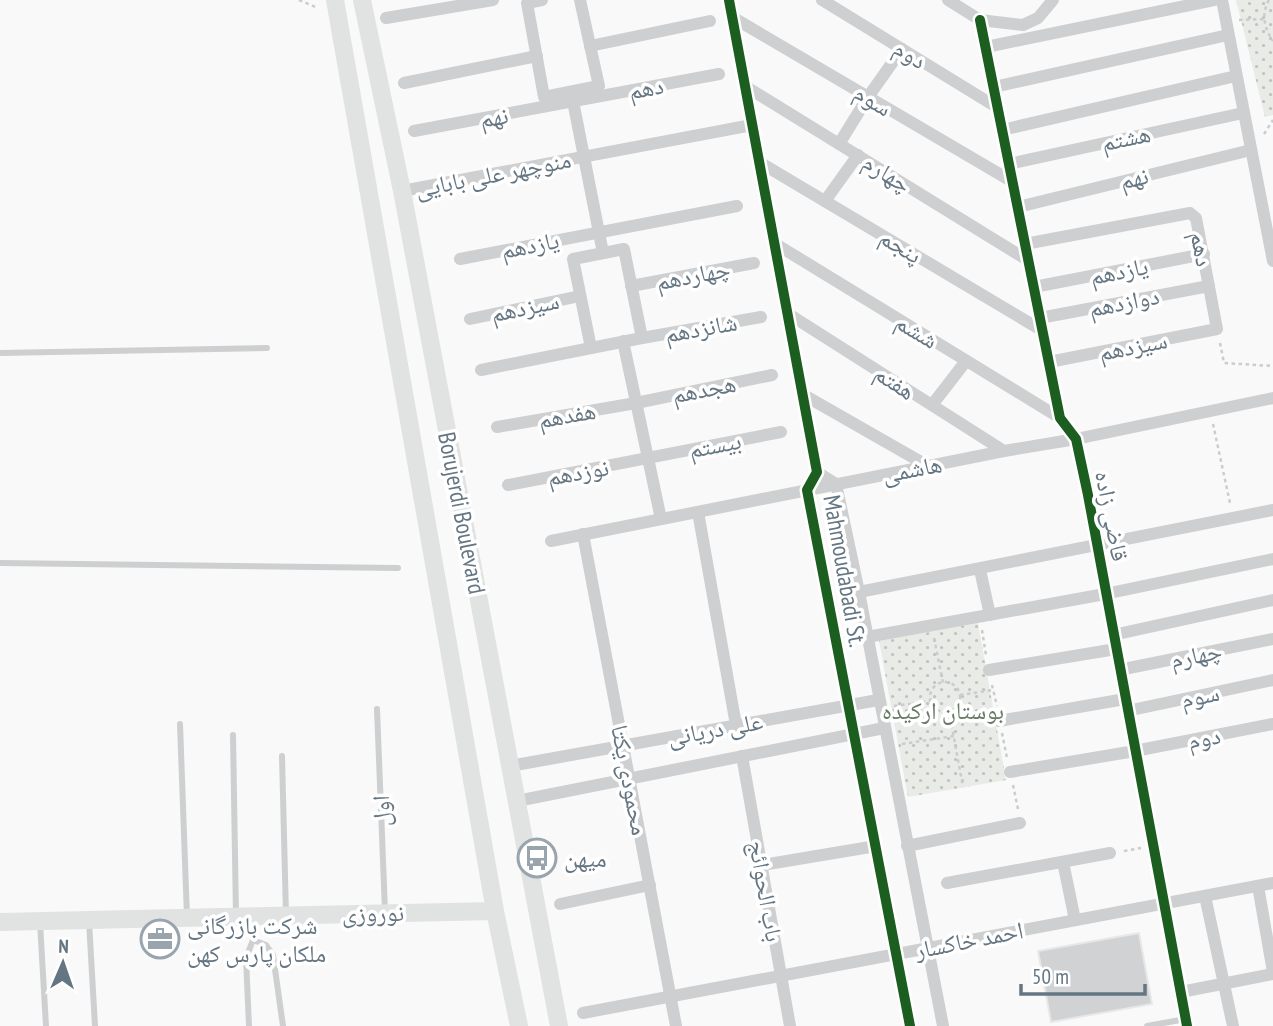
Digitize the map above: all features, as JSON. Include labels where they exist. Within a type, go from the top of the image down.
[{"type":"main road","name":"Borujerdi Boulevard","points":[[335,0],[495,911],[519,1026]]},
{"type":"main road","name":"Borujerdi Boulevard","points":[[362,0],[402,191],[559,1026]]},
{"type":"main road","name":"نوروزی","points":[[0,922],[495,911]]},
{"type":"street","points":[[386,18],[493,0]]},
{"type":"street","points":[[542,0],[527,3],[544,97],[572,97],[599,86],[580,0]]},
{"type":"street","name":"Mahmoudabadi St.","points":[[729,0],[817,472],[807,490],[910,1026]]},
{"type":"street","name":"دوم","points":[[821,0],[998,108]]},
{"type":"street","points":[[948,0],[980,20],[1023,25],[1038,19],[1053,0]]},
{"type":"street","points":[[986,47],[1214,0]]},
{"type":"street","points":[[1222,0],[1273,261]]},
{"type":"street","name":"سوم","points":[[732,17],[1013,183]]},
{"type":"street","name":"قاضی زاده","points":[[980,20],[1060,418],[1076,439],[1186,1023]]},
{"type":"street","points":[[590,46],[710,21]]},
{"type":"street","points":[[994,87],[1228,35]]},
{"type":"street","points":[[839,144],[902,49]]},
{"type":"street","points":[[404,83],[537,57]]},
{"type":"street","name":"دهم","points":[[572,97],[719,74]]},
{"type":"street","points":[[1002,130],[1236,76]]},
{"type":"street","name":"چهارم","points":[[745,86],[1029,261]]},
{"type":"street","points":[[572,97],[603,253]]},
{"type":"street","name":"نهم","points":[[414,131],[572,97]]},
{"type":"street","name":"هشتم","points":[[1009,164],[1244,113]]},
{"type":"street","name":"منوچهر علی بابایی","points":[[402,191],[752,125]]},
{"type":"street","name":"نهم","points":[[1018,206],[1251,150]]},
{"type":"street","points":[[825,201],[858,155]]},
{"type":"street","name":"پنجم","points":[[759,162],[1041,324]]},
{"type":"street","points":[[600,232],[737,206]]},
{"type":"street","name":"دهم","points":[[1025,244],[1190,213],[1196,218],[1217,329]]},
{"type":"street","name":"یازدهم","points":[[460,258],[600,232]]},
{"type":"street","name":"ششم","points":[[774,243],[1060,418]]},
{"type":"street","points":[[591,348],[573,259],[603,253],[624,249],[642,338]]},
{"type":"street","name":"یازدهم","points":[[1034,287],[1203,254]]},
{"type":"street","name":"چهاردهم","points":[[631,286],[754,263]]},
{"type":"street","name":"دوازدهم","points":[[1041,324],[1209,286]]},
{"type":"street","name":"سیزدهم","points":[[470,319],[580,296]]},
{"type":"street","name":"هفتم","points":[[787,313],[1003,451]]},
{"type":"street","name":"شانزدهم","points":[[481,370],[761,317]]},
{"type":"street","name":"سیزدهم","points":[[1049,362],[1217,329]]},
{"type":"street","points":[[623,341],[661,519]]},
{"type":"street","points":[[932,405],[966,361]]},
{"type":"street","name":"هجدهم","points":[[636,403],[772,375]]},
{"type":"street","points":[[802,394],[928,466]]},
{"type":"street","name":"هاشمی","points":[[551,541],[1273,398]]},
{"type":"street","name":"هفدهم","points":[[497,427],[636,403]]},
{"type":"street","name":"بیستم","points":[[648,459],[781,432]]},
{"type":"street","name":"نوزدهم","points":[[508,485],[648,459]]},
{"type":"street","name":"Mahmoudabadi St.","points":[[817,472],[836,484],[943,1026]]},
{"type":"street","points":[[859,592],[1273,510]]},
{"type":"street","points":[[698,512],[736,725]]},
{"type":"street","name":"محمودی یکتا","points":[[583,534],[676,1026]]},
{"type":"street","points":[[867,637],[1105,594],[1273,559]]},
{"type":"street","points":[[980,570],[984,616]]},
{"type":"street","points":[[1113,635],[1273,600]]},
{"type":"street","name":"چهارم","points":[[1119,670],[1273,639]]},
{"type":"street","points":[[989,670],[1115,649]]},
{"type":"street","name":"سوم","points":[[999,721],[1126,705],[1273,680]]},
{"type":"street","name":"علی دریانی","points":[[510,766],[848,705],[879,704]]},
{"type":"street","name":"دوم","points":[[1010,772],[1273,724]]},
{"type":"street","points":[[517,801],[884,728]]},
{"type":"street","name":"باب الحوائج","points":[[742,756],[790,1026]]},
{"type":"street","points":[[907,846],[1020,823]]},
{"type":"street","points":[[762,865],[876,846]]},
{"type":"street","points":[[947,883],[1110,853]]},
{"type":"street","points":[[1063,862],[1075,920]]},
{"type":"street","name":"احمد خاکسار","points":[[583,1013],[1273,883]]},
{"type":"street","points":[[560,904],[650,885]]},
{"type":"street","points":[[1181,992],[1273,973],[1258,886]]},
{"type":"street","points":[[1205,896],[1233,1026]]},
{"type":"lane","points":[[0,352],[267,348]]},
{"type":"lane","points":[[0,563],[398,568]]},
{"type":"lane","name":"اول","points":[[377,709],[385,913]]},
{"type":"lane","points":[[180,724],[187,917]]},
{"type":"lane","points":[[233,735],[243,916],[253,940],[246,958],[249,1026]]},
{"type":"lane","points":[[282,756],[286,915]]},
{"type":"lane","points":[[89,919],[95,1026]]},
{"type":"lane","points":[[39,921],[46,1026]]},
{"type":"lane","points":[[253,940],[266,945],[273,955],[283,1026]]},
{"type":"lane","points":[[1147,1026],[1186,1023]]},
{"type":"path","points":[[1269,0],[1264,19],[1267,32],[1273,41]]},
{"type":"path","points":[[1226,20],[1264,19]]},
{"type":"path","points":[[1217,329],[1224,363],[1273,366]]},
{"type":"path","points":[[1210,410],[1233,519]]},
{"type":"path","points":[[984,616],[989,670],[1020,823]]},
{"type":"path","points":[[933,631],[943,683]]},
{"type":"path","points":[[943,683],[953,684],[960,695],[957,706],[949,711],[936,709],[931,701],[932,691],[943,683]]},
{"type":"path","points":[[960,695],[993,690]]},
{"type":"path","points":[[879,704],[931,701]]},
{"type":"path","points":[[949,711],[963,787]]},
{"type":"path","points":[[898,745],[954,736]]},
{"type":"path","points":[[1110,853],[1153,846]]},
{"type":"green space","points":[[1236,0],[1273,0],[1273,115],[1265,117]]},
{"type":"green space","name":"بوستان ارکیده","points":[[978,623],[1006,780],[908,797],[879,641]]},
{"type":"building","points":[[1139,933],[1152,1004],[1051,1022],[1038,951]]},
{"type":"cycle path","points":[[729,0],[817,472],[807,490],[910,1026]]},
{"type":"cycle path","points":[[980,20],[1060,418],[1076,439],[1088,495],[1187,1026]]},
{"type":"place","name":"میهن","points":[[537,858]]},
{"type":"place","name":"شرکت بازرگانی ملکان پارس کهن","points":[[160,939]]}]
